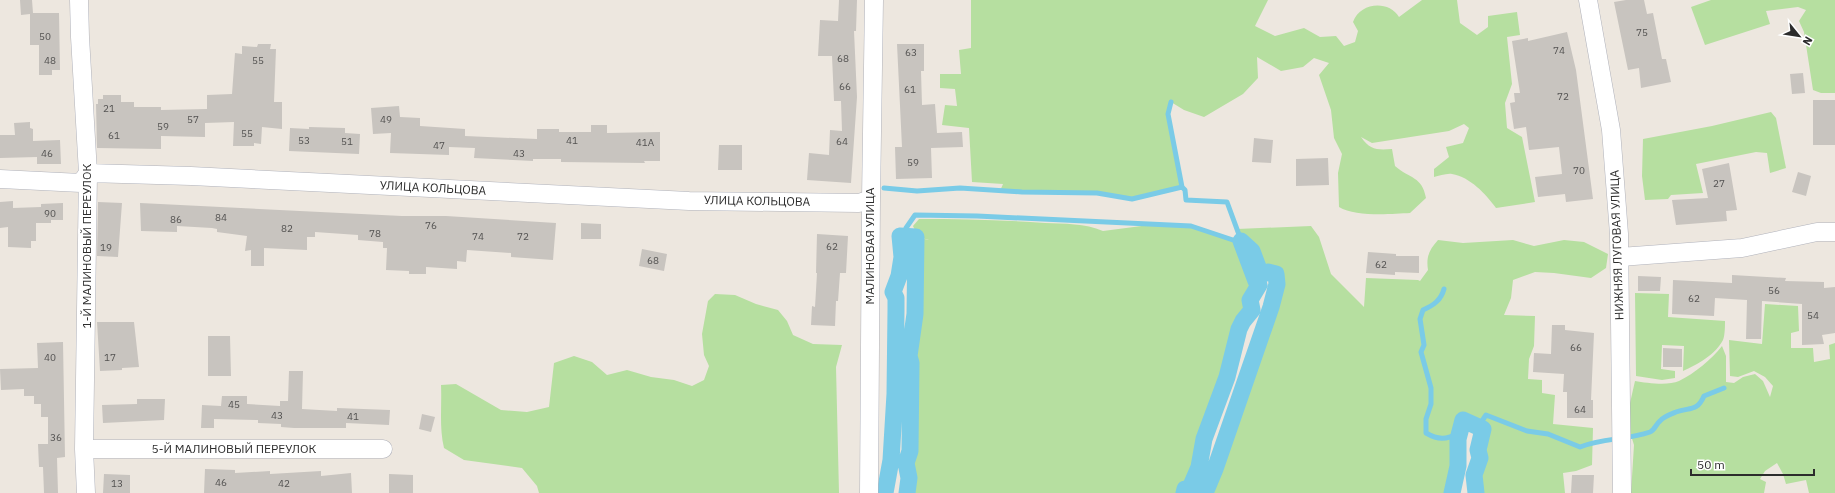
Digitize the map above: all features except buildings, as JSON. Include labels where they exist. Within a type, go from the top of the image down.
[{"type":"street","name":"1-Й МАЛИНОВЫЙ ПЕРЕУЛОК","points":[[79,0],[88,173],[84,449],[86,493]]},
{"type":"street","name":"МАЛИНОВАЯ УЛИЦА","points":[[869,493],[874,0]]},
{"type":"street","name":"НИЖНЯЯ ЛУГОВАЯ УЛИЦА","points":[[1588,0],[1611,130],[1620,257],[1622,493]]},
{"type":"street","points":[[0,179],[81,183],[88,173]]},
{"type":"street","name":"УЛИЦА КОЛЬЦОВА","points":[[88,173],[191,176],[690,200],[859,203],[871,199]]},
{"type":"street","points":[[1620,257],[1742,248],[1817,232],[1835,232]]},
{"type":"street","name":"5-Й МАЛИНОВЫЙ ПЕРЕУЛОК","points":[[84,449],[383,449]]},
{"type":"green space","points":[[971,0],[1268,0],[1255,26],[1275,36],[1304,28],[1320,37],[1336,36],[1344,46],[1355,42],[1358,31],[1353,22],[1362,10],[1368,7],[1382,6],[1389,8],[1399,17],[1422,0],[1457,0],[1460,23],[1477,35],[1488,27],[1488,16],[1517,12],[1520,35],[1507,37],[1512,84],[1505,103],[1507,128],[1522,137],[1535,202],[1496,208],[1477,187],[1459,176],[1445,174],[1434,177],[1434,169],[1449,157],[1446,147],[1463,143],[1469,128],[1464,124],[1449,131],[1372,143],[1361,137],[1371,147],[1392,149],[1395,166],[1415,179],[1422,186],[1426,198],[1410,213],[1363,214],[1339,207],[1338,173],[1342,154],[1334,138],[1331,110],[1319,75],[1329,63],[1314,58],[1303,67],[1281,71],[1257,57],[1258,78],[1243,94],[1204,117],[1184,110],[1171,102],[1168,114],[1182,187],[1132,199],[1097,193],[1000,191],[1003,184],[972,182],[969,128],[942,125],[945,105],[957,106],[955,89],[940,88],[940,74],[961,74],[959,50],[971,48]]},
{"type":"green space","points":[[1711,0],[1835,0],[1835,93],[1821,93],[1813,90],[1804,32],[1799,21],[1806,10],[1798,7],[1766,11],[1770,24],[1705,45],[1691,7]]},
{"type":"green space","points":[[1771,112],[1776,118],[1786,168],[1770,173],[1767,153],[1756,152],[1696,164],[1703,193],[1671,195],[1668,199],[1645,200],[1642,176],[1643,139],[1712,126]]},
{"type":"green space","points":[[919,219],[1067,224],[1082,225],[1103,231],[1157,224],[1191,226],[1243,245],[1255,281],[1259,285],[1250,300],[1252,310],[1243,321],[1239,329],[1227,377],[1204,439],[1199,467],[1190,488],[1185,489],[1184,493],[907,493],[909,478],[906,463],[910,451],[911,363],[909,356],[915,314],[916,237],[929,240],[918,237],[913,226]]},
{"type":"green space","points":[[1311,226],[1319,237],[1331,274],[1364,307],[1366,278],[1420,281],[1428,270],[1427,261],[1429,254],[1432,247],[1438,240],[1463,243],[1513,240],[1534,246],[1564,240],[1584,242],[1608,254],[1606,268],[1591,278],[1535,272],[1513,280],[1511,298],[1504,315],[1535,316],[1534,346],[1529,359],[1528,379],[1542,380],[1542,393],[1555,395],[1553,424],[1593,428],[1592,465],[1576,471],[1563,473],[1565,493],[1476,493],[1474,475],[1480,458],[1478,450],[1483,429],[1464,420],[1458,439],[1458,466],[1452,493],[1205,493],[1215,469],[1271,307],[1277,284],[1276,274],[1268,272],[1261,275],[1252,251],[1241,241],[1237,229]]},
{"type":"green space","points":[[1635,293],[1669,294],[1668,317],[1725,321],[1725,333],[1723,340],[1711,354],[1694,366],[1683,371],[1684,346],[1662,345],[1661,369],[1675,371],[1675,378],[1662,380],[1636,376]]},
{"type":"green space","points":[[715,294],[735,295],[756,304],[778,310],[787,321],[793,335],[813,344],[842,345],[836,367],[839,493],[539,493],[537,486],[522,468],[464,460],[444,448],[441,424],[441,385],[456,384],[501,410],[527,412],[549,407],[554,363],[574,356],[592,362],[607,375],[627,370],[651,377],[674,380],[692,386],[704,380],[709,366],[704,355],[702,334],[708,301]]},
{"type":"green space","points":[[1765,304],[1798,306],[1799,331],[1791,333],[1791,348],[1813,348],[1814,362],[1830,359],[1829,345],[1835,343],[1835,493],[1809,493],[1806,480],[1786,484],[1777,463],[1765,471],[1760,479],[1766,482],[1764,493],[1631,493],[1634,445],[1630,432],[1630,403],[1635,381],[1663,384],[1679,381],[1702,366],[1722,346],[1726,356],[1726,382],[1734,383],[1743,377],[1755,374],[1763,381],[1770,397],[1773,386],[1765,377],[1754,371],[1738,377],[1730,376],[1729,340],[1762,344]]},
{"type":"waterway","points":[[884,188],[917,191],[960,188],[1022,192],[1097,193],[1132,199],[1182,187],[1168,114],[1171,102]]},
{"type":"waterway","points":[[1182,187],[1185,190],[1186,200],[1227,202],[1256,281],[1259,285]]},
{"type":"waterway","points":[[905,243],[906,228],[915,215],[977,216],[1191,226],[1242,243]]},
{"type":"waterway","points":[[885,493],[891,460],[895,394],[896,298],[893,292],[899,276],[902,257],[900,236],[916,237],[915,314],[909,356],[911,363],[910,451],[906,463],[909,478],[907,493]]},
{"type":"waterway","points":[[1184,493],[1185,489],[1190,488],[1199,467],[1204,439],[1227,377],[1239,329],[1243,321],[1252,310],[1250,300],[1259,285],[1256,281],[1241,241],[1252,251],[1261,275],[1268,272],[1276,274],[1277,284],[1271,307],[1215,469],[1205,493]]},
{"type":"waterway","points":[[1444,289],[1436,302],[1423,310],[1420,319],[1424,345],[1421,352],[1431,388],[1431,404],[1426,419],[1426,433],[1438,438],[1446,438],[1459,433]]},
{"type":"waterway","points":[[1478,427],[1486,415],[1527,431],[1548,434],[1580,447],[1597,442],[1641,435],[1650,432],[1665,417],[1676,412],[1696,407],[1699,405],[1704,396],[1724,388]]},
{"type":"waterway","points":[[1452,493],[1458,466],[1458,439],[1463,420],[1483,429],[1478,450],[1480,458],[1474,475],[1476,493]]}]
